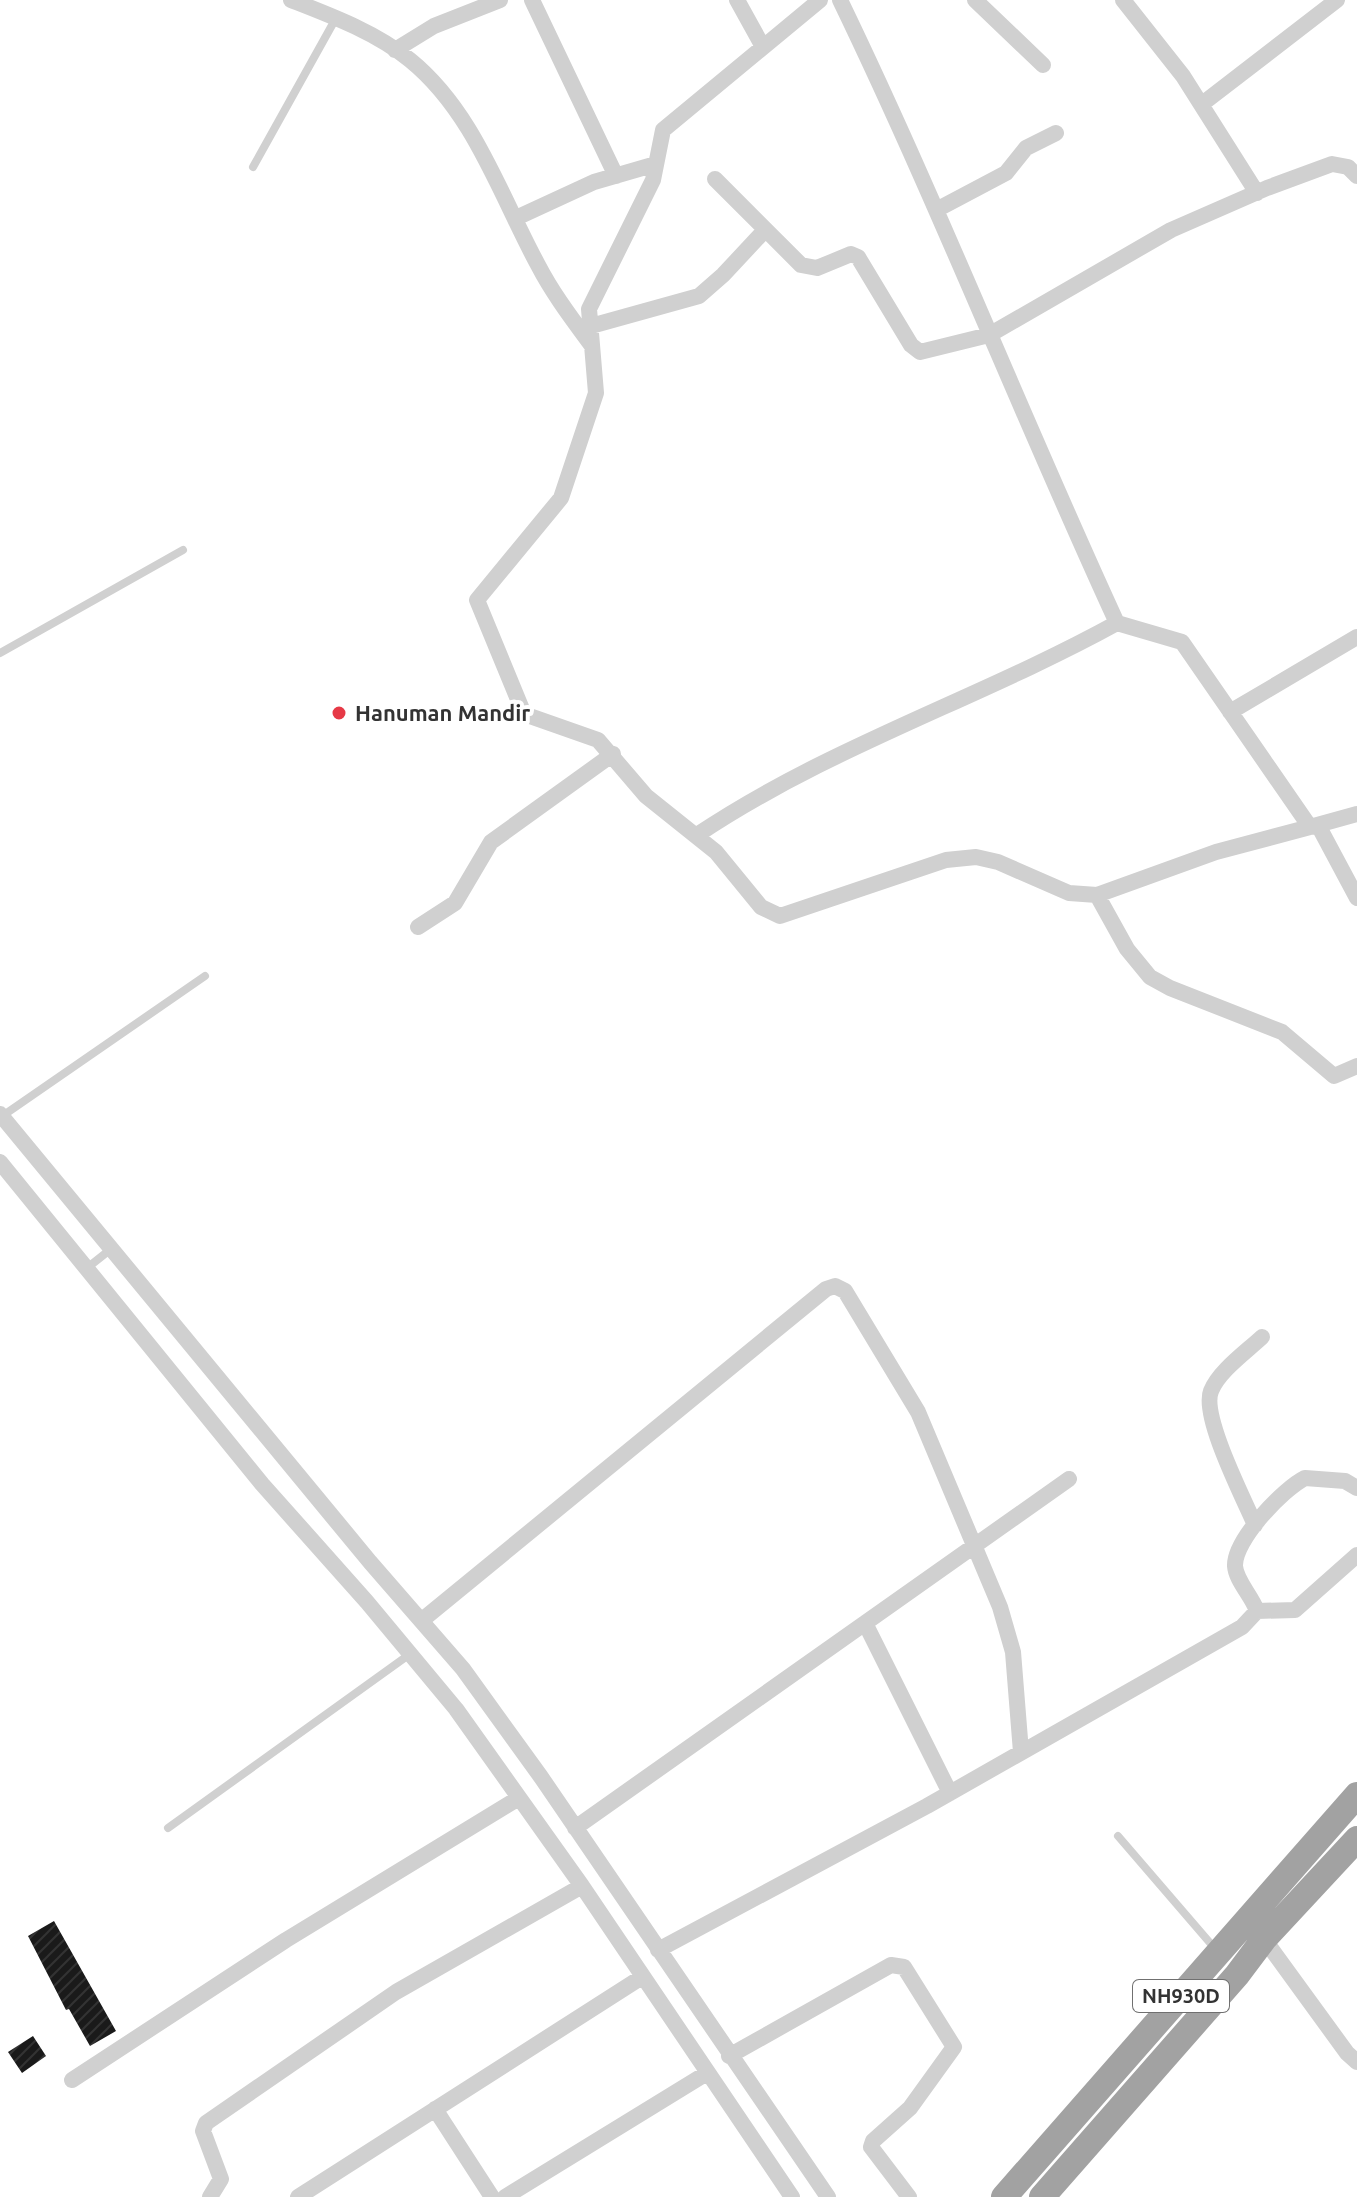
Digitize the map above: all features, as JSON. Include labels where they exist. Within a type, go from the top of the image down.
[{"type":"highway","name":"NH930D","points":[[1004,2197],[1357,1795]]},
{"type":"highway","name":"NH930D","points":[[1042,2197],[1237,1975],[1264,1939],[1357,1839]]},
{"type":"street","points":[[291,0],[336,18],[395,50],[419,67],[438,89],[495,173],[548,284],[593,348]]},
{"type":"street","points":[[395,50],[434,26],[500,0]]},
{"type":"street","points":[[532,0],[616,176]]},
{"type":"street","points":[[737,0],[763,47]]},
{"type":"street","points":[[820,0],[663,130],[653,180],[589,309],[596,393],[561,498],[477,600],[524,714],[598,740],[646,796],[697,835],[761,907],[780,916],[946,860],[976,857],[998,862],[1069,893],[1097,895],[1216,852],[1357,814]]},
{"type":"street","points":[[840,0],[938,209],[989,335],[1117,623]]},
{"type":"street","points":[[975,0],[1043,65]]},
{"type":"street","points":[[1123,0],[1202,104],[1257,193]]},
{"type":"street","points":[[1202,104],[1337,0]]},
{"type":"street","points":[[938,209],[1006,173],[1026,148],[1056,133]]},
{"type":"street","points":[[516,218],[565,194],[656,164]]},
{"type":"street","points":[[715,179],[808,268],[851,254],[858,257],[916,351],[927,351],[989,335],[1171,230],[1257,193],[1332,164],[1348,167],[1357,176]]},
{"type":"street","points":[[591,326],[699,296],[765,230]]},
{"type":"street","points":[[697,835],[754,796],[799,773],[1065,652],[1117,623],[1182,642],[1314,826],[1357,898]]},
{"type":"street","points":[[1230,712],[1357,637]]},
{"type":"street","points":[[418,927],[455,903],[491,842],[613,754]]},
{"type":"street","points":[[1097,895],[1127,949],[1150,977],[1170,988],[1282,1032],[1334,1076],[1357,1066]]},
{"type":"street","points":[[1,1116],[463,1669],[828,2197]]},
{"type":"street","points":[[0,1162],[262,1484],[456,1709],[582,1886],[792,2197]]},
{"type":"street","points":[[421,1621],[826,1289],[835,1286],[845,1291],[918,1412],[972,1547],[1000,1607],[1013,1652],[1021,1752]]},
{"type":"street","points":[[1255,1525],[1213,1422],[1209,1394],[1215,1383],[1262,1337]]},
{"type":"street","points":[[1257,1611],[1235,1568],[1236,1558],[1271,1505],[1305,1478],[1345,1481],[1357,1488]]},
{"type":"street","points":[[575,1828],[1069,1479]]},
{"type":"street","points":[[658,1950],[950,1793],[1242,1627],[1257,1611],[1295,1610],[1357,1555]]},
{"type":"street","points":[[865,1623],[950,1793]]},
{"type":"street","points":[[72,2080],[286,1940],[519,1798]]},
{"type":"street","points":[[210,2197],[221,2179],[203,2131],[206,2123],[396,1992],[582,1886]]},
{"type":"street","points":[[1264,1939],[1347,2053],[1357,2062]]},
{"type":"street","points":[[729,2056],[891,1965],[904,1967],[954,2047],[910,2108],[873,2141],[871,2147],[909,2197]]},
{"type":"street","points":[[298,2197],[642,1977]]},
{"type":"street","points":[[505,2197],[707,2073]]},
{"type":"street","points":[[435,2109],[492,2197]]},
{"type":"lane","points":[[253,167],[336,18]]},
{"type":"lane","points":[[0,653],[183,550]]},
{"type":"lane","points":[[1,1116],[205,976]]},
{"type":"lane","points":[[87,1268],[111,1248]]},
{"type":"lane","points":[[168,1828],[410,1654]]},
{"type":"lane","points":[[1118,1836],[1219,1953]]},
{"type":"building","points":[[54,1921],[116,2031],[90,2046],[69,2009],[66,2010],[28,1936]]},
{"type":"building","points":[[33,2036],[46,2056],[22,2073],[8,2052]]},
{"type":"place","name":"Hanuman Mandir","points":[[339,713]]}]
